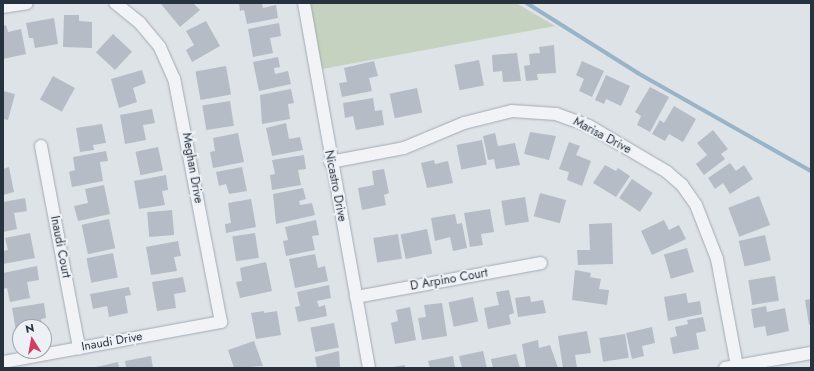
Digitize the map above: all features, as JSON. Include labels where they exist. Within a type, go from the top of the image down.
[{"type":"street","points":[[3,7],[27,3]]},
{"type":"street","name":"Meghan Drive","points":[[115,3],[140,24],[160,47],[174,79],[220,322]]},
{"type":"street","name":"Nicastro Drive","points":[[304,3],[330,162],[370,368]]},
{"type":"street","name":"Marisa Drive","points":[[330,162],[404,148],[464,123],[512,111],[556,114],[589,126],[667,172],[682,184],[696,206],[717,259],[731,367]]},
{"type":"street","name":"Inaudi Court","points":[[41,146],[79,348]]},
{"type":"street","name":"D Arpino Court","points":[[356,297],[541,263]]},
{"type":"street","name":"Inaudi Drive","points":[[3,362],[220,322]]},
{"type":"street","points":[[731,367],[811,353]]},
{"type":"green space","points":[[307,3],[516,3],[555,26],[322,69]]},
{"type":"building","points":[[193,3],[200,10],[180,27],[161,4]]},
{"type":"building","points":[[239,3],[262,3],[263,8],[276,5],[278,18],[247,24],[244,10],[240,11]]},
{"type":"building","points":[[64,15],[79,15],[79,21],[92,22],[92,48],[63,47]]},
{"type":"building","points":[[54,18],[58,44],[35,48],[33,38],[29,38],[26,23]]},
{"type":"building","points":[[206,21],[220,46],[192,62],[186,50],[194,45],[186,31]]},
{"type":"building","points":[[279,23],[281,36],[270,38],[273,53],[253,57],[248,29]]},
{"type":"building","points":[[6,25],[8,32],[21,29],[26,54],[3,59],[3,26]]},
{"type":"building","points":[[113,34],[132,52],[115,70],[96,52]]},
{"type":"building","points":[[554,45],[556,73],[537,74],[538,80],[526,81],[524,66],[530,65],[529,54],[540,53],[539,47]]},
{"type":"building","points":[[517,53],[521,81],[503,82],[502,71],[493,72],[492,55]]},
{"type":"building","points":[[278,57],[280,67],[274,68],[275,74],[288,71],[291,84],[259,91],[253,62]]},
{"type":"building","points":[[479,60],[484,86],[459,90],[454,65]]},
{"type":"building","points":[[374,61],[378,76],[369,78],[372,91],[342,97],[339,83],[347,82],[344,68]]},
{"type":"building","points":[[582,61],[604,71],[592,97],[579,91],[584,79],[576,75]]},
{"type":"building","points":[[226,66],[231,95],[201,100],[195,71]]},
{"type":"building","points":[[142,70],[146,83],[133,88],[137,102],[119,108],[111,79]]},
{"type":"building","points":[[606,75],[630,86],[621,106],[606,99],[604,104],[595,100]]},
{"type":"building","points":[[53,76],[75,88],[62,112],[40,100]]},
{"type":"building","points":[[650,87],[669,97],[650,132],[637,125],[641,116],[635,112]]},
{"type":"building","points":[[417,88],[422,112],[395,118],[390,94]]},
{"type":"building","points":[[291,89],[294,103],[288,104],[290,119],[262,124],[260,95]]},
{"type":"building","points":[[3,91],[15,94],[8,120],[3,119]]},
{"type":"building","points":[[373,98],[375,111],[382,110],[384,125],[356,130],[353,116],[345,118],[343,103]]},
{"type":"building","points":[[230,101],[234,126],[206,130],[202,105]]},
{"type":"building","points":[[674,106],[696,119],[683,142],[669,134],[665,141],[652,134],[660,120],[664,123]]},
{"type":"building","points":[[152,109],[155,123],[143,125],[146,140],[125,144],[120,115]]},
{"type":"building","points":[[286,123],[289,139],[300,137],[303,150],[272,156],[266,128]]},
{"type":"building","points":[[102,124],[106,143],[93,145],[94,150],[80,152],[76,128]]},
{"type":"building","points":[[713,130],[728,149],[721,154],[725,159],[704,175],[696,164],[707,155],[697,143]]},
{"type":"building","points":[[530,132],[556,136],[549,160],[524,154]]},
{"type":"building","points":[[238,133],[244,162],[213,168],[210,152],[215,151],[213,138]]},
{"type":"building","points":[[495,133],[498,146],[515,143],[520,165],[496,169],[494,159],[488,160],[483,136]]},
{"type":"building","points":[[482,140],[487,165],[461,170],[456,145]]},
{"type":"building","points":[[569,142],[580,146],[576,155],[591,161],[582,186],[567,180],[569,172],[559,169]]},
{"type":"building","points":[[158,147],[163,170],[140,175],[136,152]]},
{"type":"building","points":[[106,151],[108,161],[100,162],[103,181],[72,187],[69,172],[75,170],[73,157]]},
{"type":"building","points":[[304,155],[306,169],[298,170],[301,185],[272,190],[270,175],[275,174],[272,160]]},
{"type":"building","points":[[434,160],[435,164],[448,161],[453,183],[427,188],[421,163]]},
{"type":"building","points":[[730,163],[736,171],[744,165],[753,179],[730,194],[723,183],[715,189],[708,178]]},
{"type":"building","points":[[605,165],[616,171],[618,168],[630,176],[616,197],[593,183]]},
{"type":"building","points":[[9,167],[14,192],[3,195],[3,169]]},
{"type":"building","points":[[242,167],[247,191],[229,194],[226,184],[219,186],[216,172]]},
{"type":"building","points":[[384,169],[389,193],[384,195],[386,205],[362,210],[358,188],[374,185],[372,171]]},
{"type":"building","points":[[166,175],[168,190],[162,191],[165,205],[139,209],[134,181]]},
{"type":"building","points":[[632,179],[653,193],[640,212],[619,198]]},
{"type":"building","points":[[104,185],[110,214],[78,221],[74,206],[88,203],[85,189]]},
{"type":"building","points":[[303,188],[306,199],[299,201],[300,205],[312,203],[315,215],[276,224],[273,194]]},
{"type":"building","points":[[540,193],[566,200],[560,223],[534,216]]},
{"type":"building","points":[[759,196],[770,225],[739,237],[728,208]]},
{"type":"building","points":[[525,197],[529,222],[505,225],[501,201]]},
{"type":"building","points":[[25,198],[27,211],[14,213],[17,229],[3,232],[3,202]]},
{"type":"building","points":[[251,199],[256,227],[226,233],[225,224],[231,223],[228,203]]},
{"type":"building","points":[[490,209],[494,232],[481,234],[483,245],[470,247],[464,213]]},
{"type":"building","points":[[172,210],[174,235],[149,237],[147,212]]},
{"type":"building","points":[[455,214],[457,224],[462,223],[467,248],[453,251],[450,237],[435,241],[431,218]]},
{"type":"building","points":[[109,219],[115,248],[88,254],[82,225]]},
{"type":"building","points":[[316,220],[319,235],[312,236],[315,250],[286,256],[283,241],[288,240],[285,227]]},
{"type":"building","points":[[664,220],[669,230],[679,225],[686,239],[652,255],[641,231]]},
{"type":"building","points":[[612,223],[613,264],[578,265],[577,250],[590,250],[589,224]]},
{"type":"building","points":[[427,229],[432,253],[406,259],[401,235]]},
{"type":"building","points":[[30,233],[35,258],[3,264],[3,251],[8,250],[5,238]]},
{"type":"building","points":[[255,233],[259,258],[236,261],[232,237]]},
{"type":"building","points":[[398,234],[402,259],[377,263],[373,238]]},
{"type":"building","points":[[765,235],[771,260],[745,266],[739,241]]},
{"type":"building","points":[[178,241],[181,256],[174,257],[177,271],[151,275],[146,247]]},
{"type":"building","points":[[687,248],[694,272],[671,279],[664,255]]},
{"type":"building","points":[[113,253],[118,278],[91,283],[86,258]]},
{"type":"building","points":[[315,254],[318,268],[325,266],[328,281],[295,288],[289,259]]},
{"type":"building","points":[[266,262],[272,291],[240,298],[236,282],[242,281],[240,268]]},
{"type":"building","points":[[37,266],[39,280],[27,282],[30,298],[10,302],[7,288],[3,289],[3,273]]},
{"type":"building","points":[[575,270],[591,273],[590,277],[601,279],[599,289],[609,290],[607,305],[572,300]]},
{"type":"building","points":[[775,276],[779,301],[752,305],[748,280]]},
{"type":"building","points":[[183,277],[186,292],[174,294],[176,308],[157,311],[152,282]]},
{"type":"building","points":[[329,285],[331,298],[317,301],[319,307],[325,305],[327,316],[298,322],[295,307],[300,306],[297,292]]},
{"type":"building","points":[[129,287],[131,295],[125,296],[128,313],[109,317],[107,306],[93,309],[90,294]]},
{"type":"building","points":[[509,290],[514,313],[509,315],[511,324],[488,329],[484,308],[499,305],[496,292]]},
{"type":"building","points":[[686,293],[688,303],[700,301],[702,314],[668,321],[664,297]]},
{"type":"building","points":[[530,296],[531,302],[543,300],[546,313],[518,317],[515,298]]},
{"type":"building","points":[[473,297],[478,321],[454,327],[449,302]]},
{"type":"building","points":[[811,299],[811,324],[809,325],[805,300]]},
{"type":"building","points":[[44,303],[46,318],[14,319],[12,308]]},
{"type":"building","points":[[442,303],[447,336],[422,340],[418,318],[426,317],[424,305]]},
{"type":"building","points":[[766,306],[767,312],[785,308],[789,331],[767,336],[765,326],[754,328],[751,309]]},
{"type":"building","points":[[410,307],[416,340],[395,344],[391,323],[398,321],[396,310]]},
{"type":"building","points":[[264,311],[264,313],[277,311],[281,335],[256,339],[251,313]]},
{"type":"building","points":[[703,317],[706,331],[696,333],[699,349],[673,354],[670,338],[677,336],[675,327],[688,324],[687,320]]},
{"type":"building","points":[[334,323],[339,348],[315,352],[310,328]]},
{"type":"building","points":[[652,327],[655,343],[642,346],[644,356],[632,359],[626,333]]},
{"type":"building","points":[[587,331],[591,353],[575,355],[577,368],[563,368],[558,336]]},
{"type":"building","points":[[625,334],[629,358],[603,362],[599,338]]},
{"type":"building","points":[[538,340],[539,348],[550,345],[558,368],[526,368],[522,344]]},
{"type":"building","points":[[254,341],[263,366],[234,368],[228,350]]},
{"type":"building","points":[[339,351],[340,368],[317,368],[315,357]]},
{"type":"building","points":[[483,351],[487,368],[462,368],[459,356]]},
{"type":"building","points":[[516,354],[520,368],[493,368],[491,359]]},
{"type":"building","points":[[151,356],[153,368],[126,368],[125,361]]},
{"type":"building","points":[[453,356],[455,368],[430,368],[428,361]]},
{"type":"building","points":[[118,362],[119,368],[96,368],[96,367]]},
{"type":"building","points":[[405,365],[405,368],[393,368],[393,367]]},
{"type":"waterway","points":[[527,3],[638,73],[811,171]]}]
